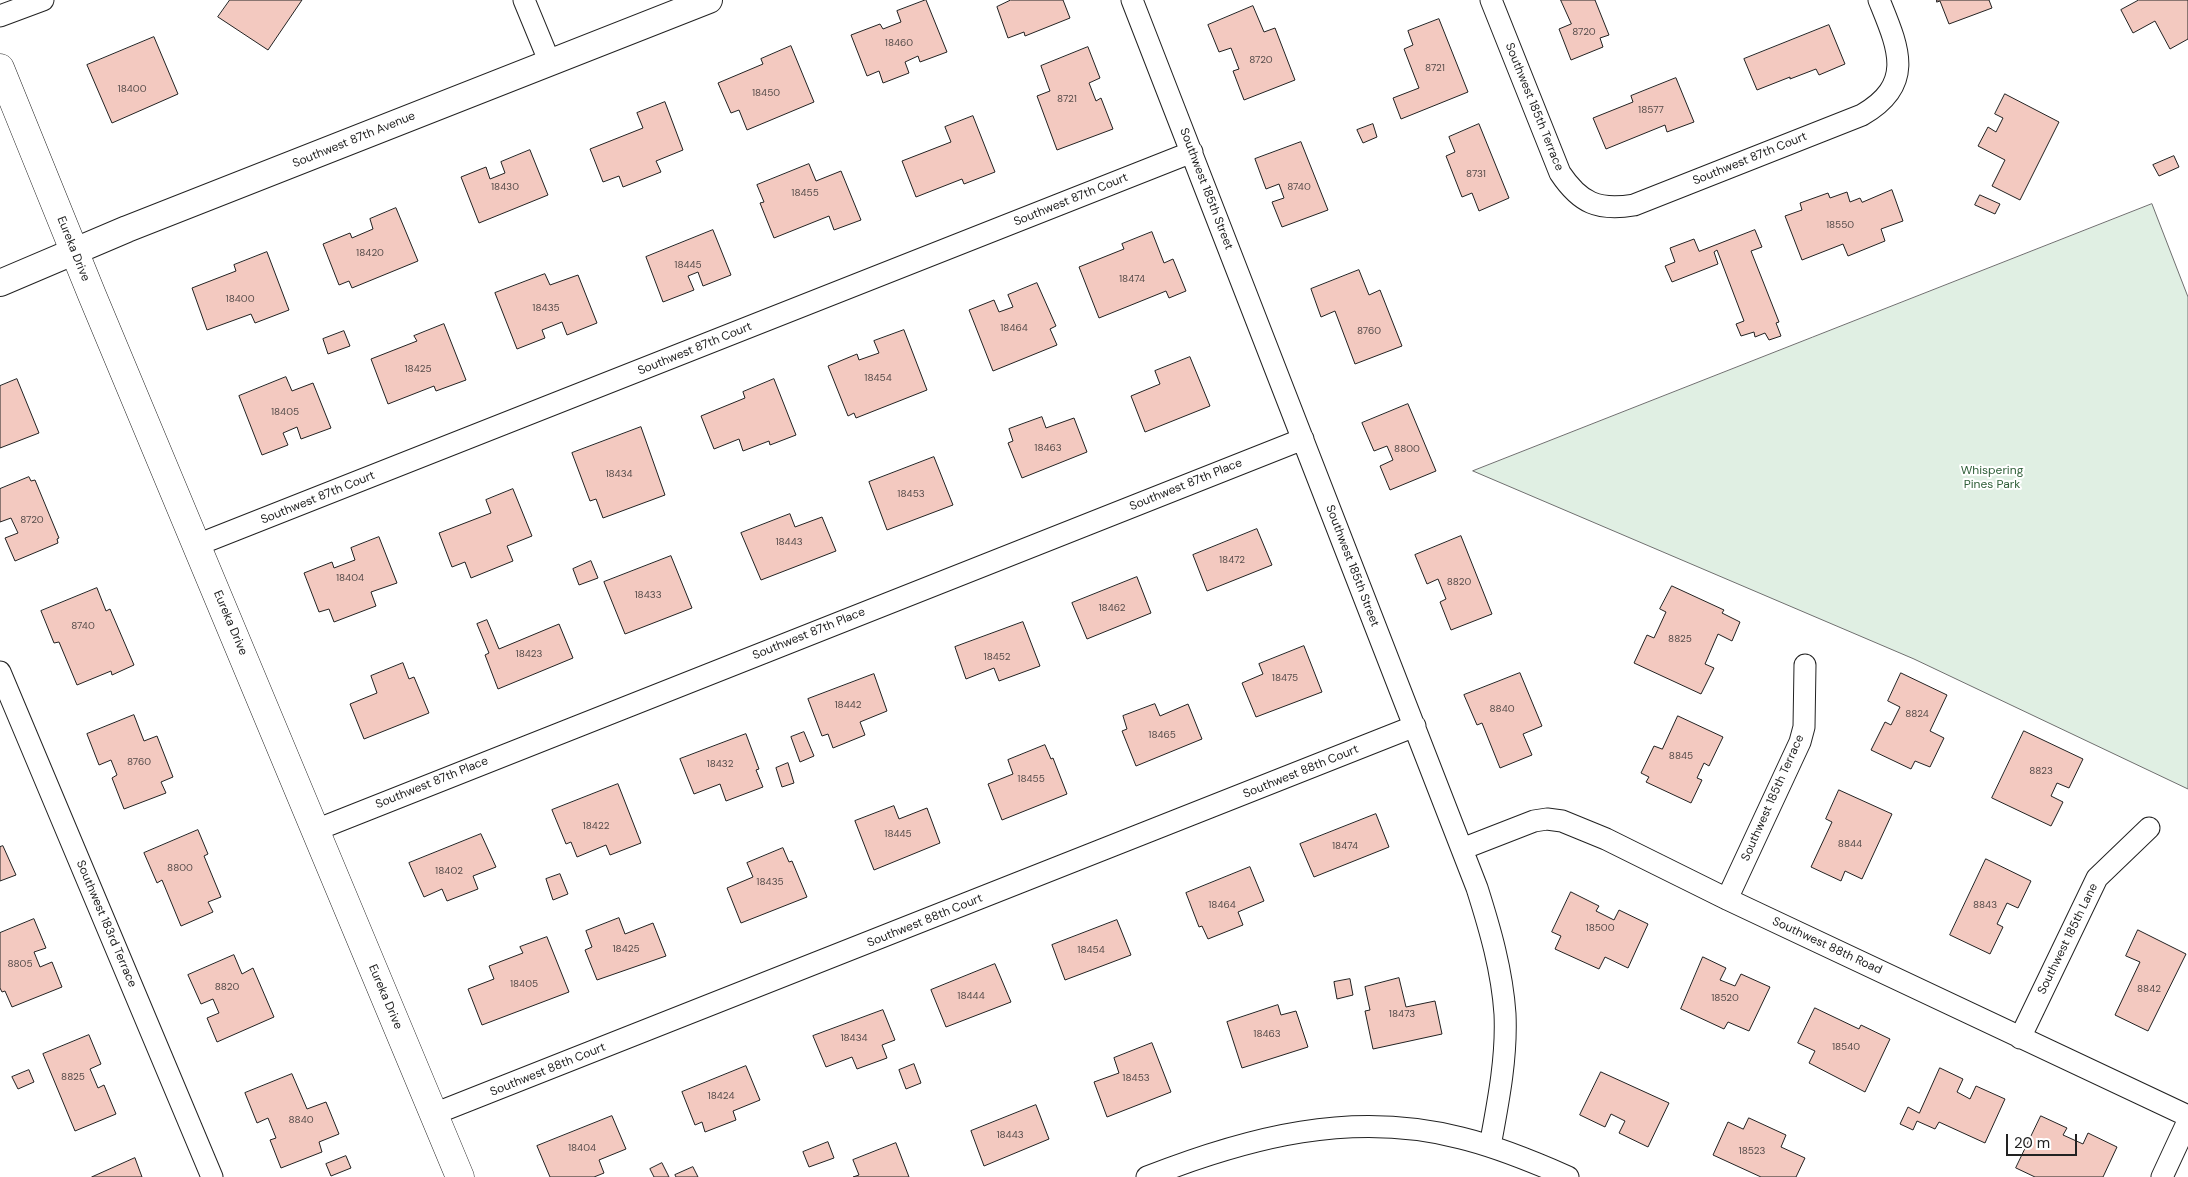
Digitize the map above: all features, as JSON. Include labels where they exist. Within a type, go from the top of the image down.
[{"type":"main road","name":"Eureka Drive","points":[[0,68],[74,251],[460,1177]]},
{"type":"street","points":[[0,16],[43,0]]},
{"type":"street","points":[[524,0],[550,63]]},
{"type":"street","name":"Southwest 87th Avenue","points":[[0,283],[74,251],[709,0]]},
{"type":"street","name":"Southwest 185th Street","points":[[1132,0],[1477,888],[1496,953],[1505,1016],[1501,1088],[1490,1146]]},
{"type":"street","name":"Southwest 185th Terrace","points":[[1491,0],[1560,172],[1568,186],[1592,204]]},
{"type":"street","name":"Southwest 87th Court","points":[[1592,204],[1606,207],[1634,205],[1862,115],[1875,108],[1887,96],[1895,84],[1899,70],[1899,56],[1895,40],[1879,0]]},
{"type":"street","name":"Southwest 87th Court","points":[[197,545],[1192,152]]},
{"type":"street","name":"Southwest 87th Place","points":[[316,830],[1303,439]]},
{"type":"street","name":"Southwest 185th Terrace","points":[[1728,899],[1800,742],[1804,727],[1805,664]]},
{"type":"street","name":"Southwest 183rd Terrace","points":[[0,672],[212,1177]]},
{"type":"street","name":"Southwest 88th Court","points":[[434,1114],[1415,726]]},
{"type":"street","name":"Southwest 88th Road","points":[[1462,849],[1534,821],[1547,819],[1562,821],[1606,839],[2020,1038],[2188,1116]]},
{"type":"street","name":"Southwest 185th Lane","points":[[2020,1038],[2097,878],[2148,828]]},
{"type":"street","points":[[2162,1177],[2188,1121]]},
{"type":"street","points":[[1147,1177],[1243,1143],[1277,1135],[1328,1128],[1365,1126],[1435,1132],[1490,1146],[1568,1177]]},
{"type":"green space","name":"Whispering Pines Park","points":[[2152,204],[2188,297],[2188,789],[1914,659],[1473,471]]},
{"type":"building","points":[[230,0],[302,0],[268,50],[218,17]]},
{"type":"building","points":[[926,0],[947,52],[920,62],[918,56],[905,62],[909,73],[883,83],[879,71],[867,76],[851,35],[880,24],[883,29],[901,22],[897,11]]},
{"type":"building","points":[[1011,0],[1063,0],[1070,18],[1025,36],[1024,32],[1008,38],[997,7]]},
{"type":"building","points":[[1561,0],[1595,0],[1609,35],[1600,38],[1603,47],[1571,60],[1559,29],[1571,24]]},
{"type":"building","points":[[1937,0],[1989,0],[1992,8],[1949,24],[1940,1],[1937,2]]},
{"type":"building","points":[[2139,0],[2188,0],[2188,39],[2170,49],[2155,21],[2133,33],[2121,10]]},
{"type":"building","points":[[1253,6],[1264,32],[1275,28],[1295,80],[1244,100],[1233,71],[1239,69],[1231,48],[1219,52],[1208,25]]},
{"type":"building","points":[[1439,19],[1468,92],[1401,119],[1393,98],[1419,88],[1404,49],[1413,45],[1408,31]]},
{"type":"building","points":[[1829,25],[1845,64],[1819,75],[1816,69],[1757,90],[1744,59]]},
{"type":"building","points":[[154,37],[178,94],[112,123],[87,65]]},
{"type":"building","points":[[791,46],[814,102],[747,130],[739,110],[731,113],[718,83],[763,64],[761,59]]},
{"type":"building","points":[[1088,47],[1100,78],[1089,83],[1096,101],[1101,98],[1113,129],[1057,150],[1037,96],[1050,91],[1041,66]]},
{"type":"building","points":[[1676,78],[1694,122],[1667,132],[1665,125],[1606,149],[1593,118],[1633,102],[1631,96]]},
{"type":"building","points":[[2005,94],[2059,122],[2020,200],[1992,186],[2005,160],[1978,146],[1988,127],[1996,132],[2003,118],[1995,114]]},
{"type":"building","points":[[665,102],[683,150],[656,161],[661,172],[623,187],[619,176],[603,182],[590,149],[643,128],[637,113]]},
{"type":"building","points":[[973,116],[995,172],[964,184],[962,179],[916,197],[902,161],[951,142],[945,127]]},
{"type":"building","points":[[1373,124],[1377,137],[1363,143],[1357,130]]},
{"type":"building","points":[[1479,124],[1509,198],[1479,211],[1472,193],[1462,197],[1446,156],[1455,152],[1449,137]]},
{"type":"building","points":[[1301,142],[1328,210],[1282,227],[1272,202],[1284,198],[1279,184],[1266,189],[1255,159]]},
{"type":"building","points":[[530,150],[548,195],[479,223],[461,177],[486,167],[490,179],[505,173],[501,162]]},
{"type":"building","points":[[2174,156],[2179,167],[2159,176],[2153,165]]},
{"type":"building","points":[[809,164],[816,181],[841,171],[861,220],[834,230],[829,216],[774,238],[760,203],[764,202],[757,185]]},
{"type":"building","points":[[1892,190],[1903,221],[1881,229],[1885,241],[1848,256],[1843,244],[1802,260],[1785,216],[1802,210],[1800,203],[1828,193],[1830,198],[1847,192],[1850,202],[1860,198],[1862,202]]},
{"type":"building","points":[[1980,195],[2000,204],[1995,214],[1975,205]]},
{"type":"building","points":[[396,208],[418,261],[352,288],[349,281],[339,285],[323,244],[350,233],[352,238],[373,229],[370,219]]},
{"type":"building","points":[[713,230],[731,275],[703,286],[698,272],[688,276],[694,290],[663,302],[646,257]]},
{"type":"building","points":[[1755,230],[1762,247],[1751,251],[1779,322],[1776,323],[1781,336],[1769,340],[1765,333],[1755,337],[1754,332],[1741,336],[1736,324],[1744,321],[1717,250],[1714,252],[1718,264],[1672,282],[1665,266],[1675,262],[1670,248],[1694,239],[1699,251]]},
{"type":"building","points":[[1152,232],[1164,263],[1173,259],[1186,291],[1169,298],[1166,291],[1099,318],[1079,267],[1124,249],[1122,244]]},
{"type":"building","points":[[267,252],[289,310],[255,323],[251,314],[207,330],[192,288],[236,271],[234,265]]},
{"type":"building","points":[[1359,270],[1369,295],[1380,290],[1402,346],[1355,364],[1335,311],[1321,317],[1311,289]]},
{"type":"building","points":[[545,274],[550,285],[578,275],[597,323],[567,335],[562,322],[542,330],[545,338],[517,349],[495,293]]},
{"type":"building","points":[[1037,283],[1056,326],[1050,329],[1057,345],[993,371],[969,310],[994,300],[999,312],[1013,307],[1008,295]]},
{"type":"building","points":[[444,324],[466,380],[436,391],[434,386],[388,404],[371,359],[417,341],[414,336]]},
{"type":"building","points":[[904,330],[927,390],[856,418],[854,413],[848,416],[828,366],[857,354],[859,360],[879,353],[874,341]]},
{"type":"building","points":[[344,331],[350,346],[328,354],[323,339]]},
{"type":"building","points":[[1190,357],[1210,406],[1145,432],[1131,396],[1160,384],[1155,371]]},
{"type":"building","points":[[286,377],[292,391],[313,383],[331,428],[301,439],[297,427],[283,433],[288,445],[262,455],[239,396]]},
{"type":"building","points":[[17,379],[39,433],[0,448],[0,386]]},
{"type":"building","points":[[774,379],[796,435],[770,445],[769,441],[743,451],[739,439],[714,449],[701,416],[745,398],[743,392]]},
{"type":"building","points":[[1408,404],[1436,471],[1390,490],[1380,466],[1393,460],[1387,446],[1374,451],[1362,423]]},
{"type":"building","points":[[1042,417],[1046,428],[1074,418],[1087,452],[1022,478],[1008,443],[1013,441],[1009,429]]},
{"type":"building","points":[[641,427],[665,495],[603,518],[596,499],[590,501],[572,453]]},
{"type":"building","points":[[934,457],[953,505],[887,530],[869,482]]},
{"type":"building","points":[[29,477],[31,481],[35,480],[59,538],[57,539],[58,543],[15,561],[5,538],[18,533],[11,518],[0,522],[0,489]]},
{"type":"building","points":[[513,489],[532,536],[507,546],[513,561],[471,578],[465,562],[452,567],[439,533],[491,513],[486,500]]},
{"type":"building","points":[[790,514],[795,527],[822,517],[836,551],[761,580],[741,533]]},
{"type":"building","points":[[1257,529],[1272,565],[1207,591],[1193,555]]},
{"type":"building","points":[[1461,536],[1492,614],[1451,630],[1440,602],[1446,599],[1438,579],[1427,584],[1415,555]]},
{"type":"building","points":[[379,537],[397,583],[371,592],[376,606],[334,622],[329,609],[319,612],[304,573],[332,562],[334,568],[355,560],[351,548]]},
{"type":"building","points":[[671,556],[692,608],[625,634],[604,582]]},
{"type":"building","points":[[591,561],[598,578],[579,585],[573,569]]},
{"type":"building","points":[[1137,577],[1151,613],[1087,639],[1072,603]]},
{"type":"building","points":[[1672,586],[1724,610],[1722,613],[1740,622],[1732,641],[1718,634],[1705,664],[1714,668],[1701,694],[1634,663],[1647,635],[1654,638],[1666,612],[1660,609]]},
{"type":"building","points":[[97,588],[106,611],[110,609],[134,665],[112,675],[111,671],[77,685],[59,642],[54,643],[41,611]]},
{"type":"building","points":[[487,620],[499,649],[559,624],[573,658],[498,689],[485,655],[489,653],[477,624]]},
{"type":"building","points":[[1023,622],[1040,666],[999,681],[994,668],[966,679],[955,647]]},
{"type":"building","points":[[1304,646],[1322,692],[1256,717],[1242,683],[1263,674],[1259,664]]},
{"type":"building","points":[[403,663],[409,679],[414,677],[429,713],[364,739],[350,704],[377,693],[371,676]]},
{"type":"building","points":[[1520,673],[1542,726],[1523,734],[1532,755],[1500,768],[1482,723],[1477,725],[1464,695]]},
{"type":"building","points":[[1901,673],[1947,695],[1930,731],[1944,738],[1930,767],[1915,761],[1911,769],[1871,750],[1885,722],[1891,725],[1900,707],[1888,701]]},
{"type":"building","points":[[874,674],[887,711],[860,722],[865,735],[833,748],[828,734],[822,736],[808,699]]},
{"type":"building","points":[[1155,704],[1160,716],[1188,704],[1202,739],[1136,766],[1122,731],[1127,729],[1123,716]]},
{"type":"building","points":[[134,715],[144,741],[157,736],[173,777],[161,782],[166,793],[124,809],[112,778],[117,775],[111,760],[99,765],[87,734]]},
{"type":"building","points":[[1678,716],[1723,737],[1709,766],[1704,763],[1697,778],[1702,780],[1691,803],[1646,782],[1649,777],[1641,773],[1654,746],[1662,749]]},
{"type":"building","points":[[2024,731],[2083,759],[2069,788],[2057,783],[2051,796],[2063,802],[2051,826],[1992,798]]},
{"type":"building","points":[[804,732],[814,756],[800,762],[791,737]]},
{"type":"building","points":[[746,734],[759,769],[756,770],[763,787],[726,801],[720,784],[694,794],[680,759]]},
{"type":"building","points":[[1045,745],[1051,759],[1053,758],[1067,794],[1002,820],[988,784],[1013,774],[1008,760]]},
{"type":"building","points":[[788,763],[794,783],[782,787],[776,768]]},
{"type":"building","points":[[618,784],[641,843],[610,855],[606,845],[577,857],[571,842],[566,844],[552,810]]},
{"type":"building","points":[[1839,790],[1892,814],[1862,879],[1845,871],[1841,881],[1811,867],[1832,822],[1826,819]]},
{"type":"building","points":[[894,806],[899,819],[927,808],[940,843],[874,870],[855,821]]},
{"type":"building","points":[[1376,814],[1389,847],[1314,877],[1300,844]]},
{"type":"building","points":[[198,830],[208,854],[204,856],[221,897],[208,902],[213,912],[181,926],[162,880],[157,883],[144,853]]},
{"type":"building","points":[[481,834],[496,867],[473,876],[478,889],[447,901],[442,889],[424,897],[409,863]]},
{"type":"building","points":[[3,846],[16,875],[0,881],[0,847]]},
{"type":"building","points":[[783,848],[789,862],[792,861],[807,897],[741,923],[727,888],[753,877],[747,863]]},
{"type":"building","points":[[1986,859],[2031,881],[2018,908],[2007,903],[1997,924],[2003,927],[1990,954],[1950,935]]},
{"type":"building","points":[[1250,867],[1264,901],[1238,912],[1243,925],[1208,939],[1202,926],[1199,927],[1186,893]]},
{"type":"building","points":[[560,874],[568,894],[553,900],[546,879]]},
{"type":"building","points":[[1571,892],[1599,906],[1596,911],[1614,920],[1619,910],[1648,924],[1628,968],[1605,957],[1599,969],[1555,949],[1561,936],[1552,932]]},
{"type":"building","points":[[619,918],[625,934],[653,923],[666,956],[597,980],[585,950],[592,947],[586,931]]},
{"type":"building","points":[[34,919],[46,948],[34,952],[40,967],[52,962],[62,987],[12,1007],[5,991],[2,992],[0,988],[0,933]]},
{"type":"building","points":[[1117,920],[1131,955],[1065,980],[1052,945]]},
{"type":"building","points":[[2138,930],[2186,954],[2148,1031],[2115,1015],[2140,962],[2126,956]]},
{"type":"building","points":[[547,937],[569,992],[482,1025],[468,989],[494,979],[489,966],[523,953],[520,947]]},
{"type":"building","points":[[234,955],[242,974],[253,968],[274,1017],[217,1042],[207,1018],[219,1013],[213,999],[201,1004],[188,975]]},
{"type":"building","points":[[1703,957],[1726,968],[1720,980],[1735,986],[1741,974],[1770,987],[1749,1031],[1728,1022],[1724,1029],[1681,1009]]},
{"type":"building","points":[[995,964],[1011,1002],[946,1027],[931,990]]},
{"type":"building","points":[[1399,978],[1406,1007],[1435,1001],[1442,1034],[1373,1049],[1365,1011],[1370,1010],[1365,987]]},
{"type":"building","points":[[1350,979],[1353,995],[1337,999],[1334,982]]},
{"type":"building","points":[[1278,1005],[1281,1015],[1296,1011],[1308,1047],[1242,1068],[1227,1022]]},
{"type":"building","points":[[1815,1008],[1859,1029],[1861,1025],[1890,1039],[1865,1092],[1809,1063],[1815,1051],[1798,1043]]},
{"type":"building","points":[[883,1010],[895,1040],[882,1045],[887,1058],[857,1069],[852,1057],[826,1067],[813,1036]]},
{"type":"building","points":[[89,1035],[101,1064],[90,1069],[98,1088],[104,1085],[116,1114],[75,1131],[43,1054]]},
{"type":"building","points":[[1152,1043],[1171,1092],[1107,1117],[1094,1082],[1119,1073],[1114,1058]]},
{"type":"building","points":[[914,1064],[921,1083],[906,1089],[899,1070]]},
{"type":"building","points":[[746,1066],[760,1100],[733,1111],[736,1120],[705,1132],[702,1122],[695,1125],[682,1092]]},
{"type":"building","points":[[1940,1068],[1963,1079],[1957,1092],[1970,1099],[1976,1086],[2005,1099],[1985,1143],[1939,1122],[1935,1129],[1917,1121],[1913,1130],[1900,1124],[1908,1107],[1919,1113]]},
{"type":"building","points":[[29,1070],[34,1082],[18,1089],[12,1077]]},
{"type":"building","points":[[1601,1072],[1669,1103],[1648,1147],[1619,1133],[1625,1121],[1611,1114],[1605,1127],[1580,1115]]},
{"type":"building","points":[[292,1074],[307,1109],[326,1102],[339,1134],[319,1142],[322,1152],[281,1168],[270,1140],[276,1138],[268,1118],[257,1123],[245,1093]]},
{"type":"building","points":[[1036,1105],[1049,1139],[984,1166],[971,1131]]},
{"type":"building","points":[[612,1116],[626,1149],[599,1160],[604,1173],[594,1177],[550,1177],[537,1146]]},
{"type":"building","points":[[2041,1116],[2067,1128],[2063,1135],[2083,1144],[2088,1133],[2117,1147],[2103,1177],[2035,1177],[2016,1168]]},
{"type":"building","points":[[1749,1118],[1786,1135],[1781,1147],[1805,1158],[1796,1177],[1761,1177],[1713,1155],[1728,1122],[1743,1129]]},
{"type":"building","points":[[828,1142],[834,1158],[809,1167],[803,1152]]},
{"type":"building","points":[[896,1143],[909,1177],[853,1177],[859,1175],[853,1160]]},
{"type":"building","points":[[346,1156],[351,1168],[331,1176],[326,1164]]},
{"type":"building","points":[[135,1158],[142,1177],[92,1177]]},
{"type":"building","points":[[662,1163],[669,1177],[654,1177],[650,1169]]},
{"type":"building","points":[[693,1167],[698,1177],[676,1177],[675,1175]]}]
